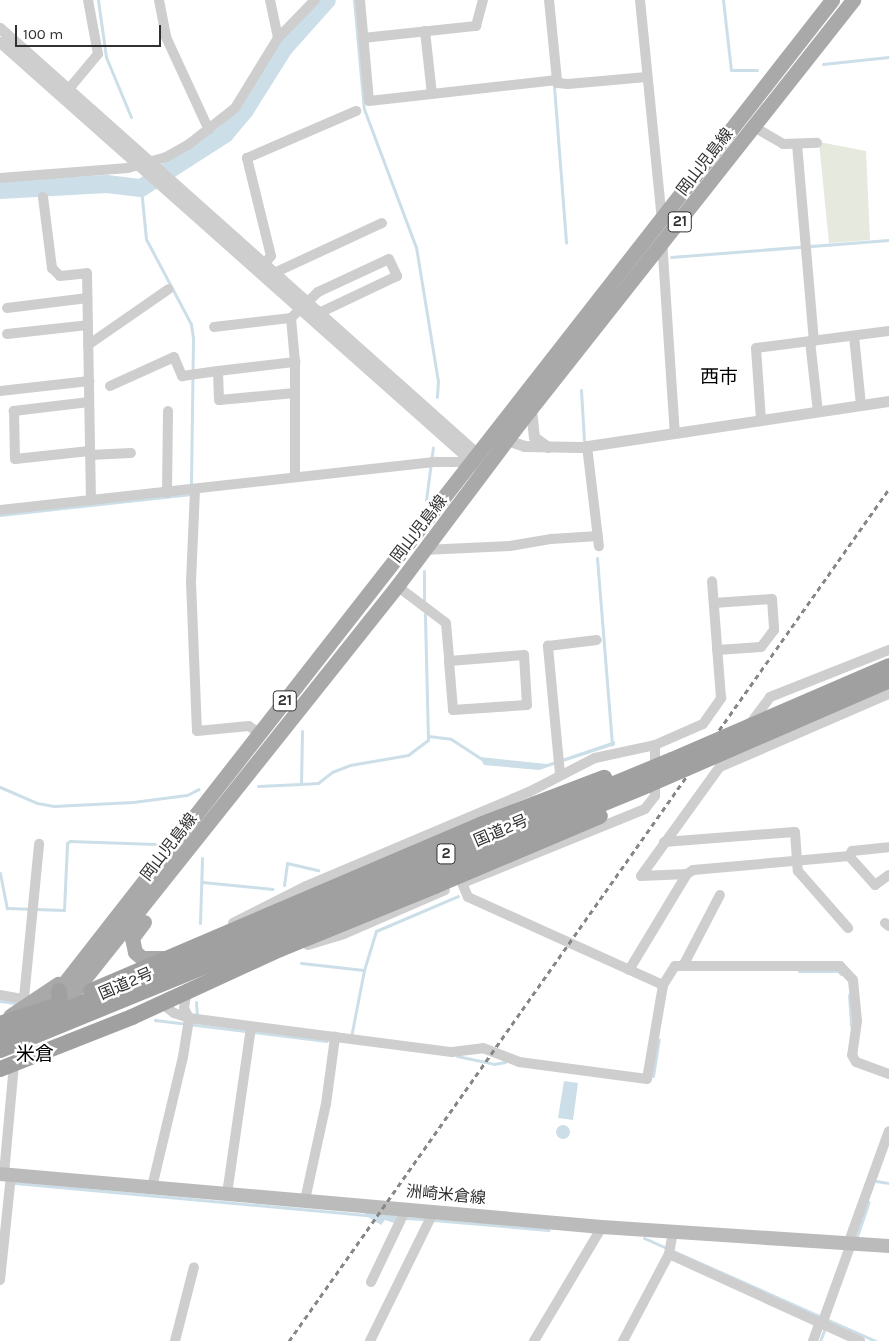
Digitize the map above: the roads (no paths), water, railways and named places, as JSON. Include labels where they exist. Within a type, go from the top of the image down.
[{"type":"highway","name":"国道2号","points":[[2,1056],[889,666]]},
{"type":"highway","name":"国道2号","points":[[2,1056],[648,785],[889,680]]},
{"type":"highway","points":[[0,1024],[31,1005],[63,1001],[561,792],[632,768],[672,760]]},
{"type":"highway","points":[[2,1056],[132,1017],[160,1002],[280,949],[435,886],[606,813],[648,785]]},
{"type":"highway","points":[[63,1001],[72,1017],[88,1023],[160,1002]]},
{"type":"main road","name":"岡山児島線","points":[[63,1001],[76,969],[832,0]]},
{"type":"main road","name":"岡山児島線","points":[[2,1056],[63,1001],[155,893],[397,586],[531,409],[853,0]]},
{"type":"main road","points":[[155,893],[147,918],[132,938],[132,945],[142,958],[170,957]]},
{"type":"main road","points":[[0,1021],[31,1005],[76,969]]},
{"type":"main road","points":[[2,1056],[31,1005]]},
{"type":"main road","name":"洲崎米倉線","points":[[5,1175],[305,1200],[431,1217],[889,1246]]},
{"type":"street","points":[[68,90],[98,54],[88,0]]},
{"type":"street","points":[[159,0],[166,37],[209,130]]},
{"type":"street","points":[[270,0],[278,38]]},
{"type":"street","points":[[0,178],[137,165],[166,157],[209,130],[235,108],[278,38],[315,0]]},
{"type":"street","points":[[360,0],[369,100],[557,80]]},
{"type":"street","points":[[363,38],[476,26],[483,0]]},
{"type":"street","points":[[549,0],[557,83],[568,84],[647,77]]},
{"type":"street","points":[[640,0],[662,218],[662,245],[675,434]]},
{"type":"street","points":[[0,28],[150,162],[154,173]]},
{"type":"street","points":[[425,31],[432,94]]},
{"type":"street","points":[[0,42],[137,165],[154,173],[167,184],[487,468]]},
{"type":"street","points":[[261,268],[271,256],[248,158],[356,111]]},
{"type":"street","points":[[754,127],[783,144],[817,143]]},
{"type":"street","points":[[797,144],[818,412]]},
{"type":"street","points":[[43,197],[52,268],[60,276],[87,273],[91,500]]},
{"type":"street","points":[[274,273],[382,223]]},
{"type":"street","points":[[214,327],[291,318],[302,305],[318,292],[389,259],[397,276],[319,313]]},
{"type":"street","points":[[261,268],[274,273],[302,305],[319,313],[475,458]]},
{"type":"street","points":[[88,345],[169,289]]},
{"type":"street","points":[[7,308],[87,298]]},
{"type":"street","points":[[291,318],[295,362],[295,477]]},
{"type":"street","points":[[7,334],[88,325]]},
{"type":"street","points":[[761,420],[756,348],[889,331]]},
{"type":"street","points":[[854,336],[861,405]]},
{"type":"street","points":[[110,386],[174,357],[182,376],[295,362]]},
{"type":"street","points":[[218,371],[219,400],[295,393]]},
{"type":"street","points":[[0,391],[89,381]]},
{"type":"street","points":[[89,402],[14,411],[15,459],[90,453],[131,453]]},
{"type":"street","points":[[494,433],[506,442],[551,448],[587,446],[889,402]]},
{"type":"street","points":[[531,409],[534,437],[551,448]]},
{"type":"street","points":[[168,411],[168,493]]},
{"type":"street","points":[[424,550],[510,546],[551,539],[599,541],[587,446]]},
{"type":"street","points":[[0,510],[475,458]]},
{"type":"street","points":[[194,490],[191,582],[197,730],[249,726],[260,734]]},
{"type":"street","points":[[193,946],[306,886],[482,813],[560,766],[655,745],[703,724],[721,698],[712,581]]},
{"type":"street","points":[[397,586],[446,623],[449,661],[454,710],[527,705],[524,655],[449,661]]},
{"type":"street","points":[[714,604],[772,599],[774,630],[761,647],[717,650]]},
{"type":"street","points":[[560,766],[548,646],[597,640]]},
{"type":"street","points":[[687,874],[641,876],[770,697],[889,650]]},
{"type":"street","points":[[720,767],[889,694]]},
{"type":"street","points":[[280,949],[297,949],[344,934],[462,883],[645,809],[655,796],[655,745]]},
{"type":"street","points":[[482,813],[504,866]]},
{"type":"street","points":[[664,842],[794,832],[798,871],[848,928]]},
{"type":"street","points":[[0,995],[31,1005],[31,909],[39,844]]},
{"type":"street","points":[[849,856],[852,851],[889,846]]},
{"type":"street","points":[[629,970],[687,874],[693,870],[849,856]]},
{"type":"street","points":[[849,856],[875,885],[889,875]]},
{"type":"street","points":[[462,883],[468,897],[663,985]]},
{"type":"street","points":[[683,966],[720,895]]},
{"type":"street","points":[[160,1002],[174,1013],[192,1020],[251,1031],[452,1052],[483,1048],[519,1062],[647,1079],[663,985],[675,966],[844,970],[853,980],[857,1021],[852,1055],[856,1062],[889,1074]]},
{"type":"street","points":[[152,1187],[192,1020],[184,1008],[188,990]]},
{"type":"street","points":[[227,1194],[251,1031]]},
{"type":"street","points":[[305,1200],[326,1104],[334,1040]]},
{"type":"street","points":[[0,1280],[5,1175],[2,1056]]},
{"type":"street","points":[[813,1341],[824,1322],[889,1131]]},
{"type":"street","points":[[371,1282],[404,1214]]},
{"type":"street","points":[[370,1341],[431,1217]]},
{"type":"street","points":[[534,1341],[602,1228]]},
{"type":"street","points":[[623,1341],[669,1250],[673,1232]]},
{"type":"street","points":[[669,1250],[824,1322],[860,1341]]},
{"type":"street","points":[[176,1341],[194,1267]]},
{"type":"waterway","points":[[98,0],[106,57],[131,117]]},
{"type":"waterway","points":[[0,190],[107,184],[141,188],[225,134],[245,110],[284,48],[327,0]]},
{"type":"waterway","points":[[354,0],[364,109],[416,247],[438,381],[437,397]]},
{"type":"waterway","points":[[723,0],[731,70],[757,70]]},
{"type":"waterway","points":[[823,64],[889,57]]},
{"type":"waterway","points":[[554,86],[566,243]]},
{"type":"waterway","points":[[141,188],[146,239],[191,324],[193,339],[191,483]]},
{"type":"waterway","points":[[671,257],[889,240]]},
{"type":"waterway","points":[[581,390],[584,440]]},
{"type":"waterway","points":[[426,500],[433,447]]},
{"type":"waterway","points":[[0,515],[189,494]]},
{"type":"waterway","points":[[597,558],[612,744]]},
{"type":"waterway","points":[[424,571],[424,601]]},
{"type":"waterway","points":[[301,784],[318,783],[332,772],[350,765],[408,755],[428,740],[425,614]]},
{"type":"waterway","points":[[258,786],[301,784],[302,731]]},
{"type":"waterway","points":[[428,736],[451,739],[483,760]]},
{"type":"waterway","points":[[0,787],[37,803],[54,806],[133,802],[187,795],[199,789]]},
{"type":"waterway","points":[[0,873],[7,908],[64,910],[67,843],[70,841],[155,844]]},
{"type":"waterway","points":[[200,923],[202,858]]},
{"type":"waterway","points":[[284,885],[287,863],[318,870]]},
{"type":"waterway","points":[[202,882],[273,889]]},
{"type":"waterway","points":[[301,963],[364,970],[376,931],[458,896]]},
{"type":"waterway","points":[[351,1037],[364,970]]},
{"type":"waterway","points":[[799,971],[838,971],[841,974]]},
{"type":"waterway","points":[[849,995],[851,1026]]},
{"type":"waterway","points":[[0,1001],[15,1003]]},
{"type":"waterway","points":[[196,1002],[197,1017]]},
{"type":"waterway","points":[[155,1020],[327,1041]]},
{"type":"waterway","points":[[653,1076],[659,1039]]},
{"type":"waterway","points":[[457,1056],[494,1064],[505,1062]]},
{"type":"waterway","points":[[876,1181],[889,1183]]},
{"type":"waterway","points":[[15,1183],[369,1215]]},
{"type":"waterway","points":[[856,1239],[869,1202]]},
{"type":"waterway","points":[[405,1218],[427,1219]]},
{"type":"waterway","points":[[433,1220],[549,1230]]},
{"type":"waterway","points":[[644,1238],[875,1341]]},
{"type":"waterway","points":[[820,1341],[825,1328]]},
{"type":"railway","points":[[289,1341],[889,489]]},
{"type":"district","name":"西市","points":[[719,378]]},
{"type":"district","name":"米倉","points":[[35,1055]]}]
